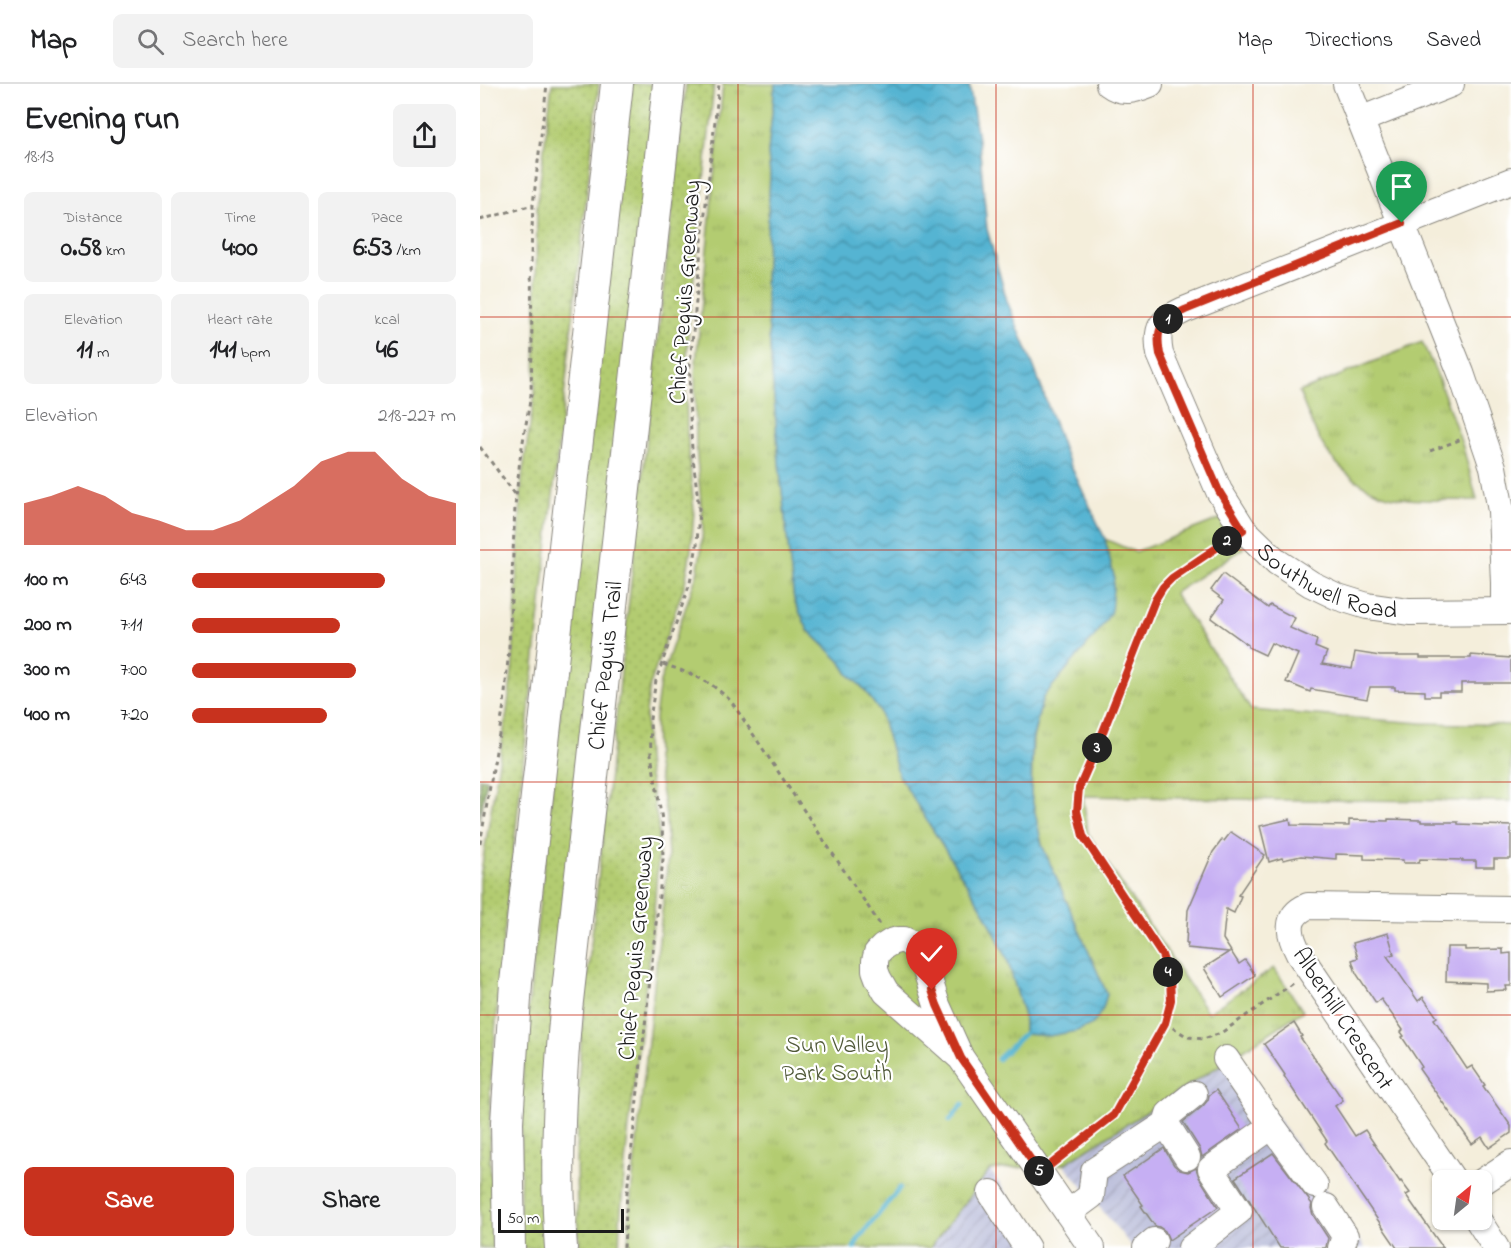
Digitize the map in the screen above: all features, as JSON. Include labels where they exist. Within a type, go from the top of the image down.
[{"type":"main road","points":[[509,1248],[507,1122],[516,983],[617,84]]},
{"type":"main road","name":"Chief Peguis Trail","points":[[561,1248],[559,1119],[566,1010],[669,84]]},
{"type":"street","points":[[1109,84],[1111,87],[1127,92],[1150,84]]},
{"type":"street","points":[[1346,84],[1461,374],[1493,467],[1501,511],[1507,611]]},
{"type":"street","points":[[1360,120],[1450,84]]},
{"type":"street","points":[[1402,223],[1511,182]]},
{"type":"street","name":"Southwell Road","points":[[1402,223],[1172,316],[1162,324],[1157,339],[1160,354],[1219,491],[1243,530],[1277,562],[1311,584],[1338,597],[1367,606],[1409,612],[1507,611]]},
{"type":"street","name":"Alberhill Crescent","points":[[1446,1170],[1299,954],[1290,928],[1293,917],[1299,909],[1308,906],[1511,909]]},
{"type":"street","points":[[961,1058],[886,992],[875,970],[875,961],[878,953],[891,942],[904,940],[921,954],[937,1005],[961,1058],[1092,1248]]},
{"type":"street","points":[[1226,1059],[1321,1196],[1345,1236],[1341,1248]]},
{"type":"street","points":[[1068,1212],[1091,1196],[1094,1172],[1166,1124],[1169,1114],[1194,1094]]},
{"type":"street","points":[[1166,1124],[1187,1157]]},
{"type":"street","points":[[1191,1248],[1239,1211],[1211,1169],[1272,1126]]},
{"type":"street","points":[[1492,1175],[1511,1163]]},
{"type":"street","points":[[991,1193],[1027,1248]]},
{"type":"street","points":[[1485,1230],[1497,1248]]},
{"type":"path","points":[[480,844],[504,705],[516,495],[531,395],[533,205],[547,84]]},
{"type":"path","name":"Chief Peguis Greenway","points":[[624,1248],[627,1192],[663,860],[662,820],[653,771],[650,719],[654,692],[690,583],[697,545],[699,509],[692,449],[689,399],[690,364],[719,84]]},
{"type":"path","points":[[480,220],[533,205]]},
{"type":"path","points":[[1430,451],[1482,431]]},
{"type":"path","points":[[480,447],[516,495]]},
{"type":"path","points":[[1040,1173],[1114,1115],[1165,1023],[1171,1000],[1170,978],[1162,955],[1083,836],[1077,811],[1079,788],[1155,600],[1163,587],[1172,578],[1243,530]]},
{"type":"path","points":[[663,664],[697,675],[731,701],[891,942]]},
{"type":"path","points":[[1165,1023],[1188,1038],[1203,1040],[1221,1033],[1311,970]]},
{"type":"shaded area","points":[[1236,1055],[1365,1248],[1133,1248],[1064,1164]]},
{"type":"shaded area","points":[[990,1170],[1044,1248],[930,1248]]},
{"type":"green space","points":[[552,84],[599,84],[502,952],[490,1093],[493,1248],[480,1248],[480,878],[513,663],[522,477],[535,393],[537,206]]},
{"type":"green space","points":[[628,84],[659,84],[552,1248],[519,1248],[523,1058]]},
{"type":"green space","points":[[686,84],[714,84],[688,333],[687,432],[694,511],[691,550],[685,583],[650,685],[646,713],[648,771],[658,824],[659,849],[652,933],[626,1152],[619,1248],[580,1248],[576,1165],[582,1026]]},
{"type":"green space","name":"Sun Valley Park South","points":[[723,84],[775,84],[768,153],[770,175],[765,282],[779,463],[794,600],[808,630],[840,661],[880,712],[899,776],[985,913],[1007,958],[1024,1016],[1024,1034],[1107,994],[1042,845],[1031,794],[1033,739],[1043,697],[1098,632],[1114,576],[1105,539],[1135,552],[1222,518],[1244,548],[1174,593],[1251,710],[1421,723],[1511,725],[1511,801],[1083,796],[1088,834],[1208,1013],[1274,968],[1303,1011],[1064,1164],[990,1170],[930,1248],[628,1248],[630,1205],[668,858],[666,817],[656,760],[655,718],[660,682],[697,574],[701,552],[703,525],[696,447],[695,373]]},
{"type":"green space","points":[[1422,342],[1436,372],[1463,447],[1477,500],[1400,498],[1380,493],[1364,485],[1341,468],[1324,447],[1299,392]]},
{"type":"green space","points":[[480,778],[487,779],[480,820]]},
{"type":"water","points":[[775,84],[969,84],[980,152],[987,229],[1007,301],[1064,451],[1105,539],[1114,576],[1111,612],[1098,632],[1043,697],[1032,741],[1031,794],[1042,845],[1107,994],[1103,1009],[1093,1024],[1077,1031],[1049,1036],[1024,1034],[1024,1016],[1007,958],[985,913],[899,776],[880,712],[840,661],[808,630],[794,600],[779,463],[765,282],[770,175],[768,153]]},
{"type":"building","points":[[1223,574],[1268,608],[1270,605],[1295,618],[1290,628],[1317,640],[1315,647],[1327,652],[1322,664],[1352,669],[1355,652],[1380,656],[1420,656],[1420,658],[1471,658],[1471,655],[1511,658],[1511,683],[1461,683],[1461,692],[1439,692],[1439,696],[1425,696],[1425,691],[1395,690],[1395,687],[1370,687],[1367,699],[1311,689],[1310,692],[1286,682],[1298,654],[1271,643],[1265,655],[1248,647],[1211,618],[1224,600],[1211,590]]},
{"type":"building","points":[[1290,819],[1291,825],[1349,826],[1349,820],[1388,821],[1388,819],[1511,826],[1511,859],[1494,859],[1494,867],[1476,867],[1476,861],[1420,859],[1419,863],[1403,863],[1403,860],[1364,859],[1364,855],[1336,854],[1336,859],[1301,856],[1269,862],[1260,826]]},
{"type":"building","points":[[1231,832],[1265,855],[1238,895],[1241,896],[1234,913],[1226,909],[1223,939],[1239,964],[1245,960],[1255,975],[1222,997],[1204,968],[1229,952],[1187,948],[1188,944],[1186,944],[1188,910],[1213,852]]},
{"type":"building","points":[[1388,933],[1394,954],[1387,956],[1418,1001],[1423,997],[1437,1017],[1434,1019],[1467,1069],[1472,1066],[1511,1126],[1511,1133],[1489,1148],[1482,1137],[1472,1144],[1419,1069],[1422,1067],[1402,1037],[1404,1036],[1401,1032],[1403,1030],[1381,999],[1376,1003],[1356,973],[1352,960],[1358,958],[1353,943]]},
{"type":"building","points":[[1447,947],[1465,947],[1465,950],[1503,949],[1503,954],[1511,953],[1511,986],[1506,986],[1507,990],[1486,991],[1486,983],[1446,981]]},
{"type":"building","points":[[1294,1023],[1302,1036],[1300,1037],[1343,1100],[1335,1106],[1355,1136],[1365,1130],[1410,1193],[1406,1195],[1443,1248],[1397,1248],[1325,1143],[1327,1141],[1264,1044]]},
{"type":"building","points":[[1216,1090],[1242,1129],[1202,1157],[1200,1149],[1183,1122],[1203,1106],[1209,1095]]},
{"type":"building","points":[[1164,1148],[1174,1165],[1180,1170],[1188,1172],[1196,1168],[1199,1177],[1218,1207],[1169,1240],[1165,1231],[1155,1226],[1123,1176]]},
{"type":"building","points":[[1273,1153],[1312,1204],[1313,1215],[1328,1238],[1325,1248],[1280,1248],[1235,1178]]},
{"type":"waterway","points":[[998,1059],[1024,1034]]},
{"type":"waterway","points":[[950,1120],[962,1105]]},
{"type":"waterway","points":[[854,1248],[859,1238],[900,1188]]},
{"type":"route","points":[[932,990],[961,1058],[1040,1173],[1114,1115],[1165,1023],[1171,1000],[1170,978],[1162,955],[1083,836],[1077,811],[1079,788],[1155,600],[1163,587],[1172,578],[1243,530],[1219,491],[1160,354],[1157,339],[1162,324],[1172,316],[1402,223]]}]
